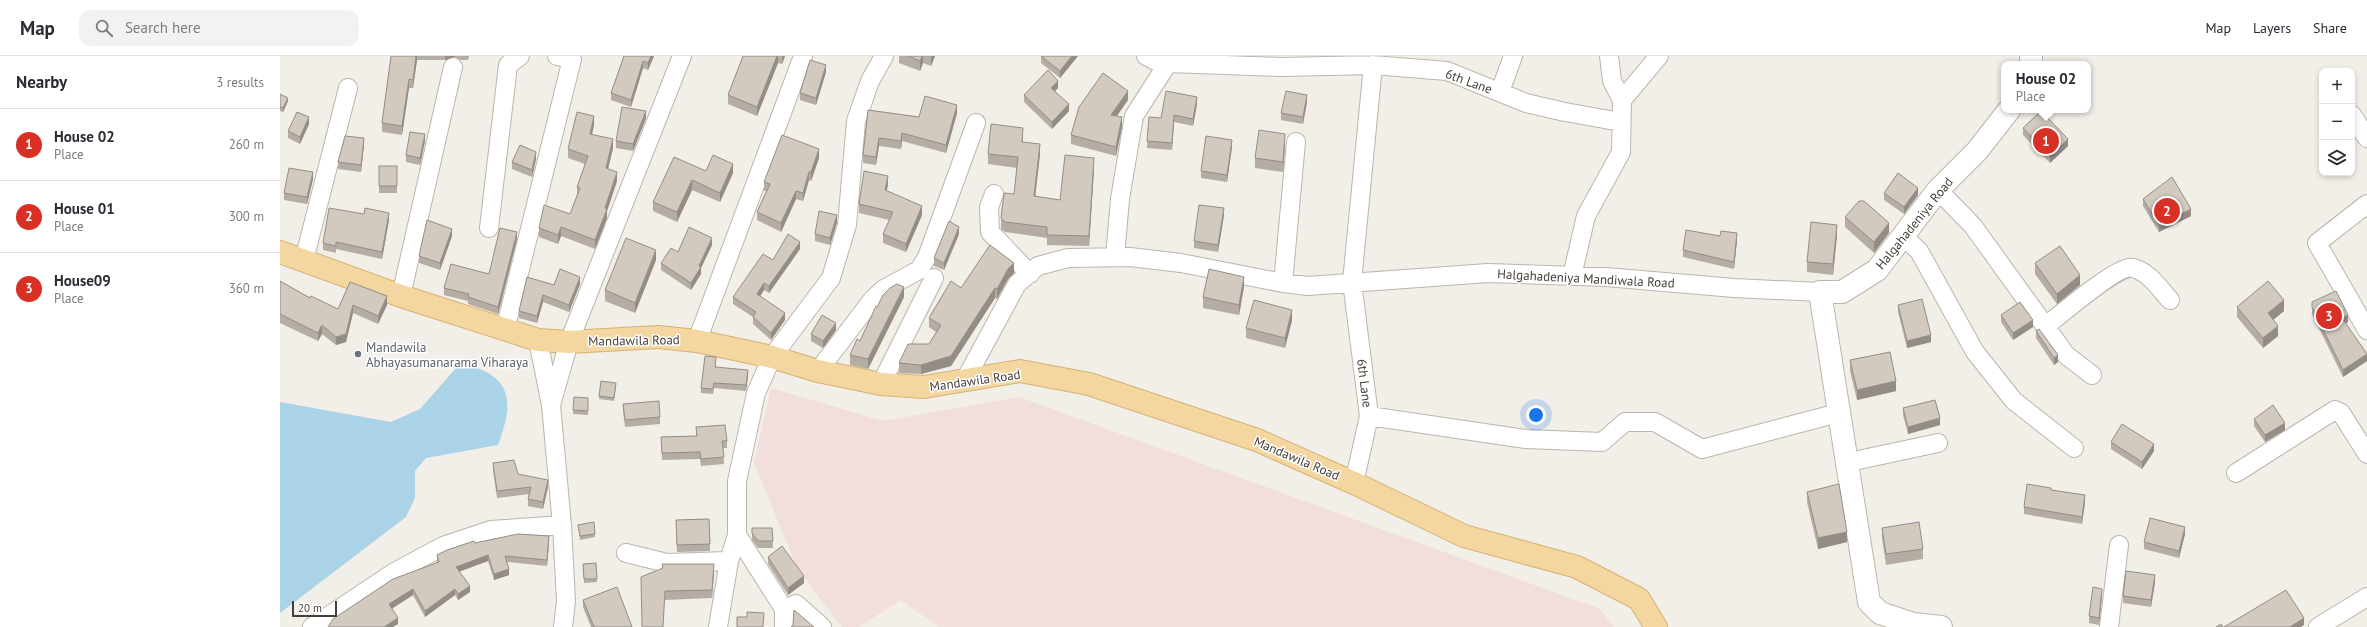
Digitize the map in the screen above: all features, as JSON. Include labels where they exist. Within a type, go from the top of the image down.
[{"type":"main road","name":"Mandawila Road","points":[[280,252],[401,296],[538,340],[568,342],[658,337],[698,341],[772,357],[818,371],[881,384],[924,387],[1020,371],[1089,384],[1257,440],[1354,483],[1464,536],[1577,567],[1639,599],[1656,627]]},
{"type":"street","points":[[489,228],[508,65],[520,56]]},
{"type":"street","points":[[505,330],[572,60],[556,56]]},
{"type":"street","points":[[551,405],[568,342],[682,56]]},
{"type":"street","points":[[698,341],[803,56]]},
{"type":"street","points":[[718,627],[729,561],[737,535],[737,481],[756,392],[772,357],[831,278],[847,225],[856,121],[870,82],[884,56]]},
{"type":"street","name":"6th Lane","points":[[1146,56],[1156,62],[1168,63],[1281,61],[1373,65],[1447,71],[1526,103],[1621,122]]},
{"type":"street","points":[[1500,92],[1513,56]]},
{"type":"street","points":[[1572,276],[1586,216],[1622,152],[1622,100],[1612,81],[1609,56]]},
{"type":"street","points":[[1622,100],[1659,56]]},
{"type":"street","points":[[1115,257],[1120,198],[1134,116],[1168,63]]},
{"type":"street","name":"6th Lane","points":[[1354,483],[1369,416],[1352,282],[1373,65]]},
{"type":"street","points":[[401,296],[453,67]]},
{"type":"street","points":[[304,260],[348,88]]},
{"type":"street","name":"Halgahadeniya Road","points":[[1820,292],[1842,292],[1877,270],[1904,237],[1938,190],[1977,151],[2007,113]]},
{"type":"street","points":[[2355,120],[2367,138]]},
{"type":"street","points":[[818,371],[873,299],[884,289],[919,270],[927,257],[976,123]]},
{"type":"street","points":[[1283,283],[1296,142]]},
{"type":"street","points":[[1938,190],[1973,226],[2066,355],[2092,375]]},
{"type":"street","points":[[994,194],[989,207],[990,232],[1030,274]]},
{"type":"street","points":[[2367,204],[2317,242],[2367,330]]},
{"type":"street","points":[[1904,237],[1919,252],[1976,352],[2014,401],[2074,448]]},
{"type":"street","name":"Halgahadeniya Mandiwala Road","points":[[965,380],[1017,284],[1038,266],[1068,258],[1130,257],[1181,263],[1283,283],[1308,286],[1488,273],[1572,276],[1734,288],[1820,292]]},
{"type":"street","points":[[2046,326],[2116,272],[2131,267],[2144,273],[2170,300]]},
{"type":"street","points":[[881,384],[934,278]]},
{"type":"street","points":[[1820,292],[1838,413],[1849,462],[1869,602],[1880,613],[1913,624],[1941,627]]},
{"type":"street","points":[[538,340],[551,405],[562,525],[566,601],[563,627]]},
{"type":"street","points":[[2236,473],[2335,410],[2341,413],[2367,454]]},
{"type":"street","points":[[1369,416],[1526,439],[1602,442],[1625,422],[1655,422],[1702,449],[1838,413]]},
{"type":"street","points":[[1849,462],[1938,443]]},
{"type":"street","points":[[312,627],[394,573],[443,546],[491,530],[562,525]]},
{"type":"street","points":[[737,535],[784,609],[784,627]]},
{"type":"street","points":[[2109,627],[2119,545]]},
{"type":"street","points":[[626,553],[667,563],[729,561]]},
{"type":"street","points":[[2318,627],[2367,597]]},
{"type":"street","points":[[784,609],[796,604],[822,627]]},
{"type":"shaded area","points":[[771,388],[883,421],[1019,397],[1600,609],[1614,627],[939,627],[901,600],[859,627],[842,627],[797,568],[754,462]]},
{"type":"water","points":[[457,367],[482,370],[493,376],[501,384],[505,392],[507,412],[498,445],[426,458],[415,471],[415,498],[406,517],[280,613],[280,402],[391,422],[420,409]]},
{"type":"building","points":[[391,56],[416,56],[413,80],[409,79],[402,126],[382,123]]},
{"type":"building","points":[[624,56],[651,56],[648,63],[643,61],[631,100],[611,93]]},
{"type":"building","points":[[743,56],[777,56],[757,107],[728,95]]},
{"type":"building","points":[[908,56],[922,56],[920,61]]},
{"type":"building","points":[[1041,56],[1072,56],[1060,71]]},
{"type":"building","points":[[810,60],[826,65],[816,98],[800,93]]},
{"type":"building","points":[[1048,70],[1058,81],[1051,88],[1069,104],[1052,122],[1024,95]]},
{"type":"building","points":[[1103,73],[1128,91],[1111,115],[1122,117],[1116,147],[1071,135],[1079,107]]},
{"type":"building","points":[[1166,91],[1197,97],[1193,119],[1174,115],[1172,143],[1147,141],[1149,117],[1161,118]]},
{"type":"building","points":[[1286,91],[1307,95],[1303,117],[1281,113]]},
{"type":"building","points":[[280,94],[288,98],[283,108],[280,107]]},
{"type":"building","points":[[925,96],[957,105],[946,145],[902,133],[901,141],[879,138],[876,157],[863,155],[868,110],[919,117]]},
{"type":"building","points":[[622,107],[646,111],[633,144],[616,141]]},
{"type":"building","points":[[297,112],[309,117],[300,137],[288,131]]},
{"type":"building","points":[[577,112],[594,116],[590,134],[613,139],[606,168],[617,172],[605,208],[607,209],[595,240],[561,227],[558,235],[539,228],[544,205],[570,214],[580,188],[577,187],[588,156],[568,149]]},
{"type":"building","points":[[2039,113],[2043,113],[2068,139],[2050,156],[2023,128]]},
{"type":"building","points":[[991,124],[1023,128],[1022,142],[1040,144],[1034,196],[1060,200],[1065,155],[1094,158],[1089,236],[1047,235],[1047,227],[1005,222],[1001,218],[1004,193],[1014,194],[1018,157],[988,154]]},
{"type":"building","points":[[1259,130],[1285,134],[1283,162],[1255,158]]},
{"type":"building","points":[[410,132],[425,134],[420,158],[406,155]]},
{"type":"building","points":[[782,135],[819,149],[811,172],[809,172],[803,193],[796,191],[781,223],[757,212],[770,184],[764,182]]},
{"type":"building","points":[[345,136],[364,138],[361,165],[338,162]]},
{"type":"building","points":[[1206,136],[1232,140],[1227,175],[1201,171]]},
{"type":"building","points":[[520,145],[536,152],[532,170],[512,162]]},
{"type":"building","points":[[713,155],[733,164],[720,193],[692,180],[677,212],[653,202],[674,157],[706,171]]},
{"type":"building","points":[[379,166],[397,166],[397,186],[379,186]]},
{"type":"building","points":[[289,168],[313,172],[307,197],[284,193]]},
{"type":"building","points":[[864,171],[888,176],[885,190],[922,206],[906,244],[883,234],[893,212],[859,204]]},
{"type":"building","points":[[1898,173],[1918,188],[1904,207],[1884,193]]},
{"type":"building","points":[[2172,177],[2191,209],[2159,225],[2143,199]]},
{"type":"building","points":[[1859,201],[1864,201],[1889,223],[1874,242],[1845,217]]},
{"type":"building","points":[[1199,205],[1224,208],[1218,245],[1194,241]]},
{"type":"building","points":[[329,208],[364,214],[365,208],[389,213],[382,252],[336,242],[336,246],[323,243]]},
{"type":"building","points":[[819,211],[837,215],[830,238],[815,234]]},
{"type":"building","points":[[427,220],[452,229],[440,263],[419,256]]},
{"type":"building","points":[[949,221],[959,227],[944,263],[934,258]]},
{"type":"building","points":[[1811,222],[1837,225],[1833,264],[1807,262]]},
{"type":"building","points":[[689,227],[712,238],[699,266],[701,267],[691,283],[661,263],[671,248],[678,252]]},
{"type":"building","points":[[500,228],[517,232],[498,307],[468,297],[469,294],[444,288],[451,264],[489,274]]},
{"type":"building","points":[[1686,230],[1720,236],[1721,231],[1737,233],[1734,262],[1683,250]]},
{"type":"building","points":[[788,234],[800,242],[769,286],[764,283],[757,294],[785,313],[771,333],[753,317],[756,312],[733,297],[763,254],[773,260]]},
{"type":"building","points":[[626,238],[656,250],[635,303],[605,290]]},
{"type":"building","points":[[990,245],[1014,263],[1008,269],[997,289],[995,288],[951,356],[921,365],[899,363],[908,344],[929,344],[941,325],[929,318],[951,281],[961,288]]},
{"type":"building","points":[[2060,246],[2080,275],[2057,294],[2035,263]]},
{"type":"building","points":[[560,269],[580,277],[569,305],[543,295],[537,316],[519,311],[527,277],[554,285]]},
{"type":"building","points":[[1209,269],[1244,277],[1239,305],[1203,297]]},
{"type":"building","points":[[280,281],[310,298],[311,296],[338,309],[350,282],[387,296],[378,316],[353,305],[346,334],[336,337],[322,325],[318,333],[280,314]]},
{"type":"building","points":[[2268,281],[2284,300],[2268,313],[2278,326],[2263,338],[2237,307]]},
{"type":"building","points":[[897,284],[904,287],[868,359],[850,355],[857,339],[860,341],[876,306],[877,307],[883,295]]},
{"type":"building","points":[[2336,291],[2348,315],[2342,318],[2367,354],[2343,370],[2312,307],[2312,302]]},
{"type":"building","points":[[1922,299],[1931,335],[1907,341],[1898,305]]},
{"type":"building","points":[[1254,300],[1292,310],[1285,338],[1246,328]]},
{"type":"building","points":[[2020,302],[2033,320],[2013,333],[2001,315]]},
{"type":"building","points":[[822,315],[836,323],[823,341],[811,334]]},
{"type":"building","points":[[2039,329],[2058,355],[2054,358],[2036,331]]},
{"type":"building","points":[[1890,352],[1896,381],[1857,390],[1850,360]]},
{"type":"building","points":[[705,356],[716,357],[715,367],[748,370],[746,385],[714,383],[713,389],[701,388]]},
{"type":"building","points":[[601,381],[616,383],[614,398],[599,396]]},
{"type":"building","points":[[574,397],[588,398],[588,411],[573,410]]},
{"type":"building","points":[[1935,400],[1940,418],[1908,427],[1903,408]]},
{"type":"building","points":[[659,401],[660,417],[625,420],[623,404]]},
{"type":"building","points":[[2273,405],[2285,423],[2265,435],[2254,419]]},
{"type":"building","points":[[2122,424],[2154,444],[2142,462],[2111,442]]},
{"type":"building","points":[[725,425],[727,441],[722,441],[724,457],[701,459],[700,452],[662,453],[661,437],[697,436],[696,427]]},
{"type":"building","points":[[514,460],[518,474],[548,480],[543,502],[528,499],[531,487],[497,491],[493,463]]},
{"type":"building","points":[[1839,484],[1847,532],[1818,538],[1807,492]]},
{"type":"building","points":[[2027,484],[2051,488],[2051,490],[2085,495],[2082,517],[2024,507]]},
{"type":"building","points":[[2150,518],[2185,527],[2179,551],[2144,542]]},
{"type":"building","points":[[709,519],[710,544],[677,545],[676,520]]},
{"type":"building","points":[[594,522],[595,534],[580,536],[578,525]]},
{"type":"building","points":[[1919,522],[1923,549],[1886,554],[1882,528]]},
{"type":"building","points":[[752,528],[772,528],[773,541],[758,541],[752,533]]},
{"type":"building","points":[[518,534],[549,536],[547,560],[505,556],[509,569],[494,574],[488,555],[456,567],[470,586],[458,594],[455,589],[425,611],[413,589],[389,604],[398,618],[384,627],[328,627],[333,619],[393,579],[439,562],[437,555],[447,550],[474,541],[475,543]]},
{"type":"building","points":[[782,546],[804,576],[788,588],[768,557]]},
{"type":"building","points":[[596,563],[597,579],[584,579],[583,564]]},
{"type":"building","points":[[662,564],[714,564],[712,590],[665,591],[663,627],[642,627],[641,577],[663,568]]},
{"type":"building","points":[[2126,571],[2155,575],[2151,600],[2123,596]]},
{"type":"building","points":[[617,587],[632,627],[594,627],[583,600]]},
{"type":"building","points":[[2093,587],[2102,589],[2099,618],[2089,616]]},
{"type":"building","points":[[2286,590],[2304,618],[2290,627],[2224,627]]},
{"type":"building","points":[[794,610],[814,627],[791,627],[793,625]]},
{"type":"building","points":[[747,612],[764,613],[763,627],[737,627],[737,617],[747,617]]},
{"type":"building","points":[[2221,624],[2223,627],[2216,627]]},
{"type":"place","name":"House 02","points":[[2046,141]]},
{"type":"place","name":"House 01","points":[[2167,211]]},
{"type":"place","name":"House09","points":[[2329,316]]},
{"type":"place","name":"Mandawila Abhayasumanarama Viharaya","points":[[358,354]]}]
